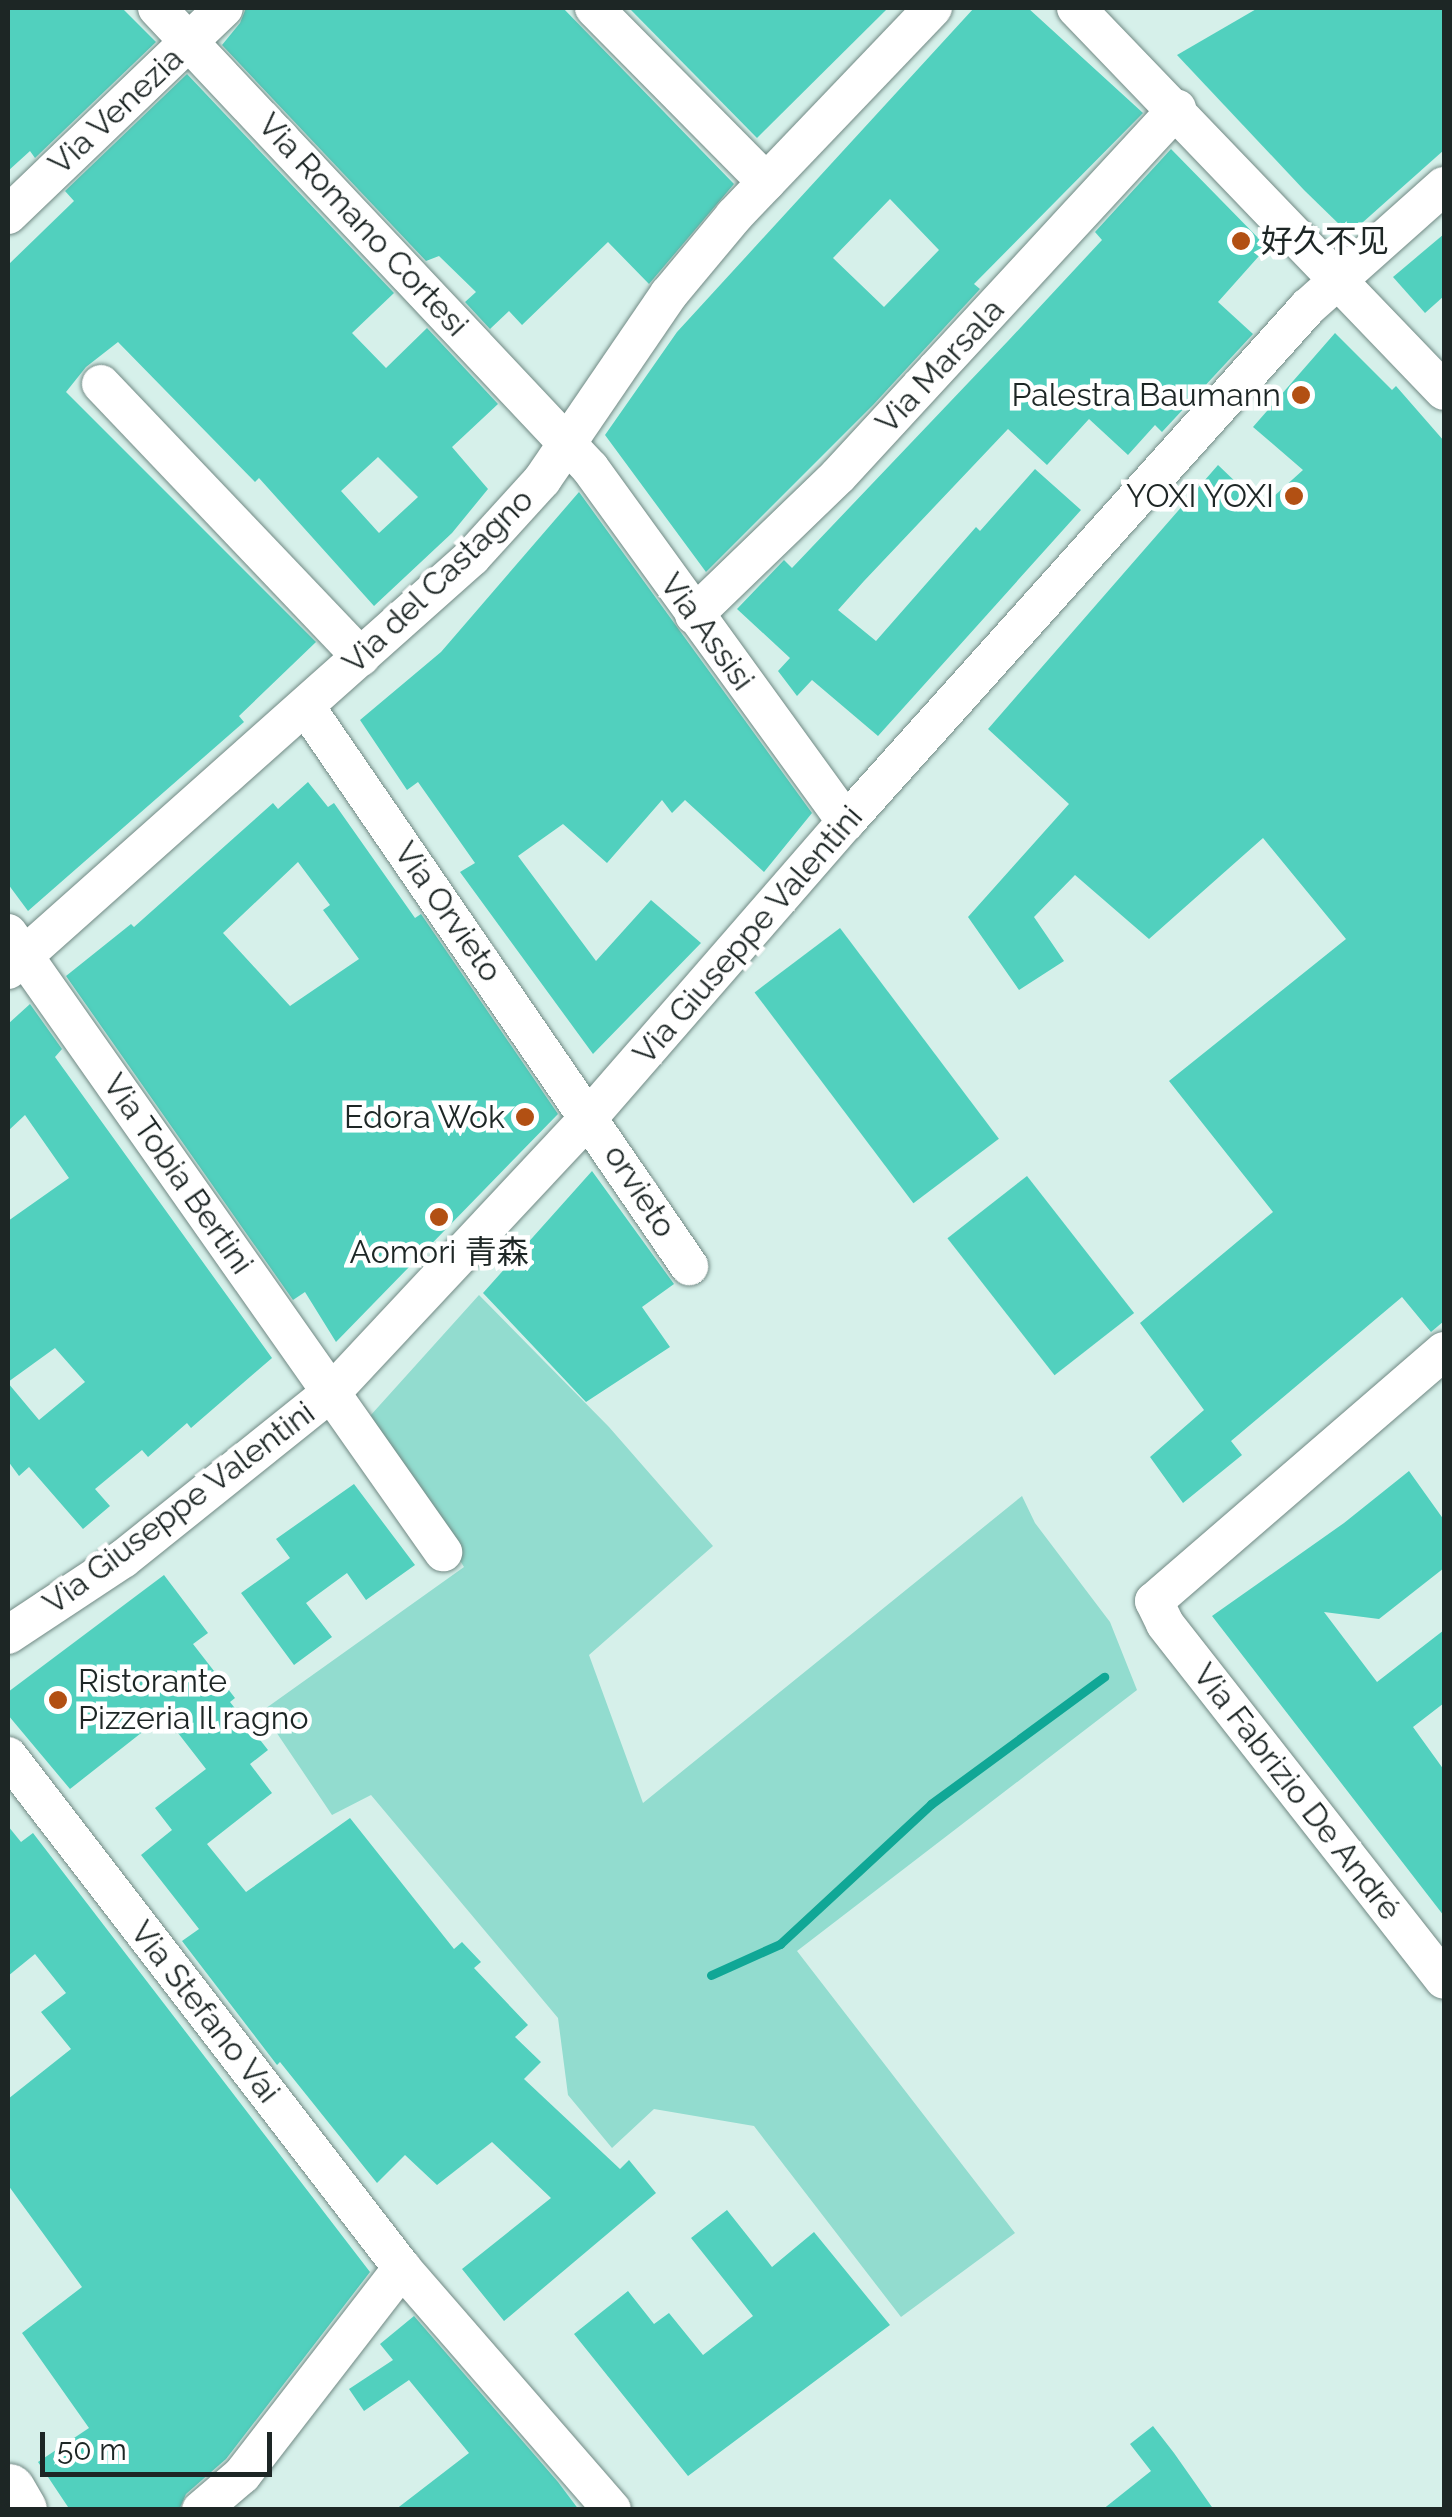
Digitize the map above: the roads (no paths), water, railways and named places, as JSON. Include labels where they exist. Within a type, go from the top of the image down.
[{"type":"highway","points":[[8,2492],[18,2510]]},
{"type":"street","name":"Via Romano Cortesi","points":[[158,8],[568,443]]},
{"type":"street","name":"Via Venezia","points":[[8,214],[224,8]]},
{"type":"street","points":[[594,8],[766,182]]},
{"type":"street","name":"Via del Castagno","points":[[13,953],[306,707],[472,557],[542,480],[669,294],[766,182],[933,8]]},
{"type":"street","points":[[1076,8],[1444,391]]},
{"type":"street","name":"Via Marsala","points":[[694,616],[838,476],[1177,109]]},
{"type":"street","name":"Via Giuseppe Valentini","points":[[8,1635],[122,1559],[332,1391],[590,1116],[846,822],[1337,278],[1444,186]]},
{"type":"street","points":[[101,384],[361,657]]},
{"type":"street","name":"Via Assisi","points":[[568,443],[846,822]]},
{"type":"street","name":"Via Orvieto","points":[[306,707],[590,1116]]},
{"type":"street","name":"Via Tobia Bertini","points":[[13,953],[332,1391],[442,1552]]},
{"type":"street","name":"orvieto","points":[[590,1116],[689,1266]]},
{"type":"street","name":"Via Fabrizio De André","points":[[1444,1350],[1154,1601],[1165,1624],[1444,1980]]},
{"type":"street","name":"Via Stefano Vai","points":[[8,1756],[402,2268],[612,2510]]},
{"type":"street","points":[[201,2510],[242,2475],[402,2268]]},
{"type":"waterway","points":[[711,1975],[780,1944],[931,1804],[1104,1677]]},
{"type":"place","name":"好久不见","points":[[1241,241]]},
{"type":"place","name":"Palestra Baumann","points":[[1301,395]]},
{"type":"place","name":"YOXI YOXI","points":[[1294,496]]},
{"type":"place","name":"Edora Wok","points":[[525,1117]]},
{"type":"place","name":"Aomori 青森","points":[[439,1217]]},
{"type":"place","name":"Ristorante Pizzeria Il ragno","points":[[58,1700]]}]
